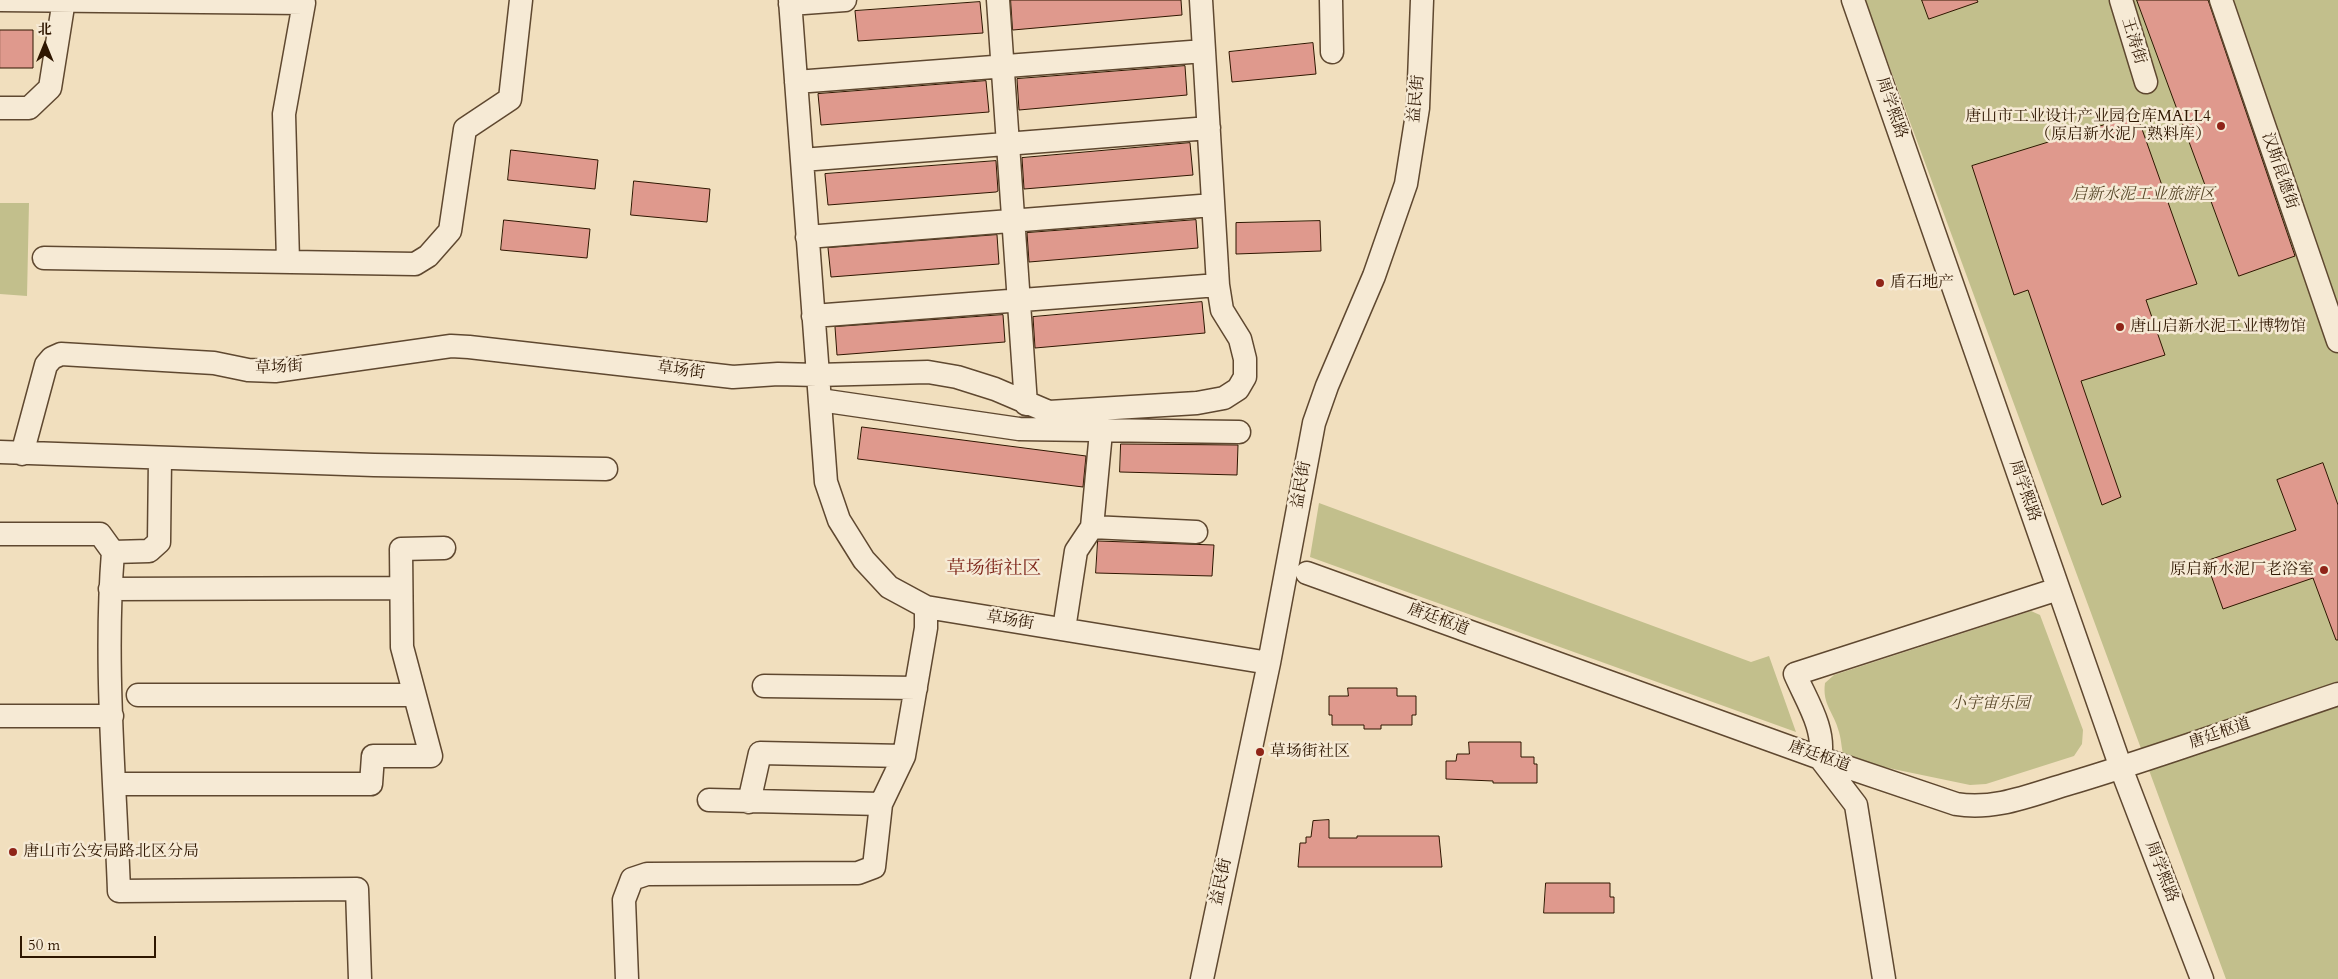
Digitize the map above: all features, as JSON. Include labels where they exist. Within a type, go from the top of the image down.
[{"type":"street","points":[[0,0],[304,3],[284,114],[288,261]]},
{"type":"street","points":[[0,108],[29,108],[50,88],[64,0]]},
{"type":"street","points":[[44,258],[415,264],[428,256],[450,230],[466,129],[510,99],[521,0]]},
{"type":"street","points":[[846,0],[790,2],[817,375],[928,372],[995,389],[1048,412],[1197,403],[1224,398],[1238,389],[1245,377],[1245,359],[1240,339],[1222,310],[1218,285],[1201,0]]},
{"type":"street","points":[[998,0],[1026,404]]},
{"type":"street","points":[[1331,0],[1332,52]]},
{"type":"street","name":"益民街","points":[[1202,979],[1270,663],[1314,423],[1327,386],[1374,276],[1406,184],[1418,108],[1422,0]]},
{"type":"street","name":"周学熙路","points":[[1854,0],[2121,768],[2202,979]]},
{"type":"street","name":"王涛街","points":[[2121,0],[2146,82]]},
{"type":"street","name":"汉斯昆德街","points":[[2221,0],[2338,341]]},
{"type":"street","points":[[796,82],[1204,51]]},
{"type":"street","points":[[802,160],[1209,128]]},
{"type":"street","points":[[808,237],[1213,205]]},
{"type":"street","points":[[813,316],[1218,285]]},
{"type":"street","name":"草场街","points":[[11,453],[46,365],[52,358],[62,354],[214,363],[248,370],[275,371],[451,346],[733,378],[778,374],[817,375],[826,482],[839,520],[864,560],[889,587],[926,607],[1270,663]]},
{"type":"street","points":[[820,400],[1019,430],[1239,432]]},
{"type":"street","points":[[1064,629],[1076,551],[1092,528],[1101,432]]},
{"type":"street","points":[[11,453],[160,459],[606,469]]},
{"type":"street","points":[[113,552],[149,551],[159,542],[160,459]]},
{"type":"street","points":[[1092,528],[1196,532]]},
{"type":"street","points":[[0,534],[100,534],[113,552],[110,588],[110,705],[119,891],[358,889],[360,979]]},
{"type":"street","points":[[115,784],[371,784],[373,756],[431,756],[402,647],[401,549],[444,548]]},
{"type":"street","name":"唐廷枢道","points":[[1307,573],[1820,758],[1956,804],[1972,807],[1997,804],[2121,768],[2338,694]]},
{"type":"street","points":[[110,588],[401,588]]},
{"type":"street","points":[[1884,979],[1856,805],[1820,758],[1823,744],[1820,731],[1795,674],[2058,589]]},
{"type":"street","points":[[627,979],[624,900],[632,879],[647,874],[858,873],[874,867],[881,804],[904,756],[926,628],[926,607]]},
{"type":"street","points":[[764,686],[916,688]]},
{"type":"street","points":[[138,695],[414,695]]},
{"type":"street","points":[[0,716],[112,716]]},
{"type":"street","points":[[749,802],[760,753],[904,756]]},
{"type":"street","points":[[709,800],[881,804]]},
{"type":"green space","name":"启新水泥工业旅游区","points":[[1865,0],[2338,0],[2338,979],[2226,979]]},
{"type":"green space","points":[[0,203],[29,203],[27,296],[0,294]]},
{"type":"green space","points":[[1319,503],[1751,662],[1769,656],[1796,732],[1310,557]]},
{"type":"green space","name":"小宇宙乐园","points":[[2031,611],[2040,615],[2083,730],[2082,744],[2074,756],[1986,784],[1970,785],[1845,759],[1837,725],[1825,697],[1825,683],[1834,675]]},
{"type":"building","points":[[1011,0],[1181,0],[1182,15],[1013,30]]},
{"type":"building","points":[[1922,0],[1977,0],[1978,2],[1929,19]]},
{"type":"building","name":"唐山市工业设计产业园仓库MALL4 （原启新水泥厂熟料库）","points":[[2137,0],[2208,0],[2295,256],[2239,276]]},
{"type":"building","points":[[980,2],[983,33],[858,41],[855,11]]},
{"type":"building","points":[[0,30],[33,30],[33,68],[0,68]]},
{"type":"building","points":[[1313,43],[1316,74],[1232,82],[1229,52]]},
{"type":"building","points":[[1185,66],[1187,95],[1019,110],[1017,79]]},
{"type":"building","points":[[986,81],[989,112],[821,125],[818,94]]},
{"type":"building","name":"唐山启新水泥工业博物馆","points":[[2137,115],[2197,284],[2146,300],[2165,355],[2081,381],[2121,497],[2102,505],[2028,290],[2014,295],[1972,166]]},
{"type":"building","points":[[1190,143],[1193,175],[1024,189],[1022,158]]},
{"type":"building","points":[[511,150],[598,160],[595,189],[508,180]]},
{"type":"building","points":[[996,161],[998,191],[996,192],[828,205],[825,174]]},
{"type":"building","points":[[634,181],[710,189],[707,222],[631,215]]},
{"type":"building","points":[[504,220],[590,229],[587,258],[501,250]]},
{"type":"building","points":[[1196,220],[1198,248],[1029,262],[1027,233]]},
{"type":"building","points":[[1320,221],[1321,251],[1236,254],[1236,223]]},
{"type":"building","points":[[997,235],[999,264],[831,277],[828,248]]},
{"type":"building","points":[[1202,302],[1205,333],[1035,348],[1033,317]]},
{"type":"building","points":[[1003,315],[1005,342],[837,355],[835,327]]},
{"type":"building","points":[[862,427],[1086,456],[1083,487],[858,459]]},
{"type":"building","points":[[1121,444],[1238,445],[1237,475],[1120,472]]},
{"type":"building","points":[[2323,463],[2338,505],[2338,640],[2336,640],[2313,578],[2223,609],[2206,561],[2296,530],[2277,480]]},
{"type":"building","points":[[1098,541],[1214,545],[1212,576],[1096,573]]},
{"type":"building","points":[[1348,688],[1397,688],[1397,696],[1416,696],[1416,715],[1412,715],[1412,725],[1381,725],[1381,729],[1364,729],[1364,725],[1332,725],[1332,715],[1329,715],[1329,696],[1348,696]]},
{"type":"building","points":[[1469,742],[1521,742],[1521,757],[1534,757],[1534,764],[1537,764],[1537,783],[1493,783],[1493,781],[1446,779],[1446,761],[1456,761],[1457,754],[1469,754]]},
{"type":"building","points":[[1329,820],[1329,838],[1439,836],[1442,867],[1298,867],[1300,843],[1306,843],[1306,837],[1311,837],[1313,821]]},
{"type":"building","points":[[1546,883],[1610,883],[1610,897],[1614,897],[1614,913],[1544,913]]},
{"type":"place","name":"唐山市工业设计产业园仓库MALL4 （原启新水泥厂熟料库）","points":[[2221,126]]},
{"type":"place","name":"盾石地产","points":[[1880,283]]},
{"type":"place","name":"唐山启新水泥工业博物馆","points":[[2120,327]]},
{"type":"place","name":"原启新水泥厂老浴室","points":[[2324,570]]},
{"type":"place","name":"草场街社区","points":[[1260,752]]},
{"type":"place","name":"唐山市公安局路北区分局","points":[[13,852]]},
{"type":"district","name":"草场街社区","points":[[994,570]]}]
